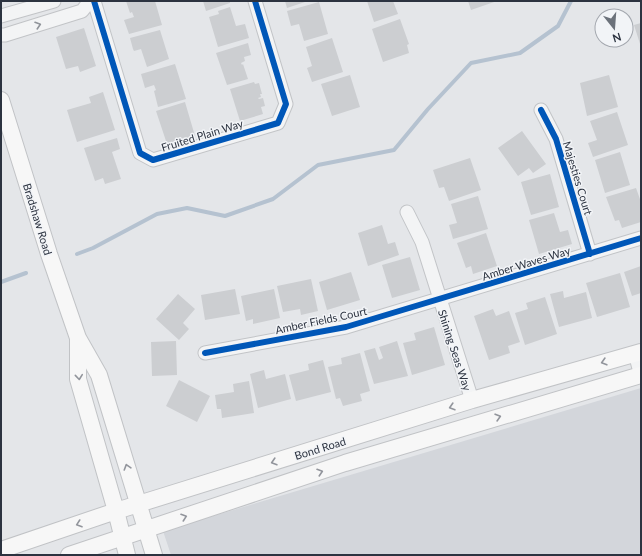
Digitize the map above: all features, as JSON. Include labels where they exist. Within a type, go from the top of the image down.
[{"type":"main road","name":"Bradshaw Road","points":[[1,100],[49,254],[78,338],[98,375],[154,555]]},
{"type":"main road","name":"Bradshaw Road","points":[[78,338],[78,379],[116,511],[127,555]]},
{"type":"main road","name":"Bond Road","points":[[1,550],[116,511],[472,400],[638,353]]},
{"type":"main road","name":"Bond Road","points":[[69,555],[375,454],[641,376]]},
{"type":"street","points":[[1,16],[54,1]]},
{"type":"street","points":[[1,35],[82,11],[90,1]]},
{"type":"street","name":"Fruited Plain Way","points":[[94,1],[140,153],[153,160],[278,122],[286,104],[255,1]]},
{"type":"street","name":"Majesties Court","points":[[541,110],[556,139],[590,254]]},
{"type":"street","name":"Shining Seas Way","points":[[407,212],[422,242],[472,400]]},
{"type":"street","name":"Amber Waves Way","points":[[439,299],[641,238]]},
{"type":"street","name":"Amber Fields Court","points":[[205,353],[346,327],[439,299]]},
{"type":"street","points":[[638,353],[641,376]]},
{"type":"shaded area","points":[[641,388],[641,555],[171,555],[163,531]]},
{"type":"building","points":[[126,1],[155,1],[162,25],[129,34],[124,20],[134,17],[132,12],[130,13]]},
{"type":"building","points":[[203,1],[230,1],[230,3],[206,11]]},
{"type":"building","points":[[285,1],[308,1],[287,8]]},
{"type":"building","points":[[367,1],[393,1],[398,14],[374,22]]},
{"type":"building","points":[[468,1],[497,1],[471,10]]},
{"type":"building","points":[[319,2],[328,34],[304,41],[299,24],[291,26],[287,11]]},
{"type":"building","points":[[230,7],[236,26],[245,24],[249,38],[218,47],[209,17],[219,14],[218,11]]},
{"type":"building","points":[[400,19],[409,44],[407,45],[409,53],[383,62],[372,29]]},
{"type":"building","points":[[641,23],[641,47],[634,25]]},
{"type":"building","points":[[84,28],[96,66],[80,72],[78,66],[66,69],[56,37]]},
{"type":"building","points":[[160,30],[169,59],[147,67],[141,49],[134,51],[130,38]]},
{"type":"building","points":[[332,38],[343,72],[312,82],[307,68],[312,66],[306,47]]},
{"type":"building","points":[[248,43],[251,55],[244,57],[245,61],[241,63],[242,65],[243,64],[248,79],[227,85],[216,53]]},
{"type":"building","points":[[175,64],[186,99],[158,107],[154,85],[145,88],[141,74]]},
{"type":"building","points":[[350,75],[360,107],[332,116],[321,84]]},
{"type":"building","points":[[609,75],[618,107],[587,116],[580,83]]},
{"type":"building","points":[[254,82],[255,84],[259,83],[262,94],[260,94],[261,97],[258,98],[263,98],[265,106],[261,107],[263,114],[240,121],[230,89]]},
{"type":"building","points":[[103,92],[115,130],[77,142],[67,110],[91,103],[89,97]]},
{"type":"building","points":[[185,102],[195,136],[167,144],[156,111]]},
{"type":"building","points":[[617,112],[628,145],[593,157],[588,143],[597,140],[590,121]]},
{"type":"building","points":[[522,131],[546,164],[533,173],[529,168],[518,176],[498,148]]},
{"type":"building","points":[[117,138],[120,149],[112,152],[121,179],[105,184],[103,178],[95,181],[84,148]]},
{"type":"building","points":[[620,152],[630,185],[605,193],[595,160]]},
{"type":"building","points":[[470,158],[481,190],[449,201],[444,187],[439,188],[433,170]]},
{"type":"building","points":[[550,174],[559,207],[531,215],[521,182]]},
{"type":"building","points":[[636,188],[641,202],[641,222],[622,228],[619,220],[615,221],[606,197]]},
{"type":"building","points":[[478,196],[488,229],[453,239],[449,225],[457,223],[451,204]]},
{"type":"building","points":[[554,213],[560,232],[568,230],[572,244],[539,254],[529,220]]},
{"type":"building","points":[[382,225],[388,244],[395,242],[399,255],[368,266],[358,233]]},
{"type":"building","points":[[486,233],[497,266],[473,274],[471,266],[466,268],[457,243]]},
{"type":"building","points":[[410,257],[420,290],[392,298],[382,265]]},
{"type":"building","points":[[641,266],[641,293],[632,296],[624,272]]},
{"type":"building","points":[[351,272],[360,300],[327,310],[319,282]]},
{"type":"building","points":[[620,273],[630,307],[597,317],[586,283]]},
{"type":"building","points":[[311,279],[318,311],[301,315],[300,309],[283,312],[277,286]]},
{"type":"building","points":[[235,289],[240,314],[205,320],[201,295]]},
{"type":"building","points":[[274,289],[280,318],[253,324],[253,319],[246,321],[241,296]]},
{"type":"building","points":[[563,291],[564,298],[586,292],[592,318],[559,327],[550,294]]},
{"type":"building","points":[[178,294],[195,309],[183,323],[189,329],[179,340],[156,319]]},
{"type":"building","points":[[545,297],[557,334],[525,345],[515,313],[528,309],[526,303]]},
{"type":"building","points":[[493,309],[496,316],[509,311],[520,342],[508,346],[510,353],[489,360],[474,316]]},
{"type":"building","points":[[434,327],[445,365],[412,375],[403,343],[416,340],[414,333]]},
{"type":"building","points":[[176,341],[177,375],[152,376],[151,342]]},
{"type":"building","points":[[397,341],[408,376],[374,384],[364,351],[375,348],[379,360],[383,358],[379,347]]},
{"type":"building","points":[[360,353],[370,391],[360,394],[362,401],[343,406],[340,398],[336,399],[328,367],[342,364],[341,358]]},
{"type":"building","points":[[323,360],[331,392],[296,401],[289,375],[309,370],[308,364]]},
{"type":"building","points":[[264,370],[266,379],[285,374],[291,399],[258,408],[250,374]]},
{"type":"building","points":[[179,380],[210,396],[197,422],[166,406]]},
{"type":"building","points":[[249,381],[254,413],[222,418],[221,409],[217,409],[215,395],[234,392],[233,384]]},
{"type":"waterway","points":[[77,254],[93,248],[157,214],[187,208],[225,216],[273,199],[318,165],[394,150],[428,109],[471,63],[520,53],[558,26],[571,1]]},
{"type":"waterway","points":[[1,282],[26,273]]},
{"type":"cycle path","points":[[94,1],[140,153],[153,160],[278,123],[286,104],[255,1]]},
{"type":"cycle path","points":[[541,110],[556,139],[590,254]]},
{"type":"cycle path","points":[[205,353],[346,327],[641,238]]}]
